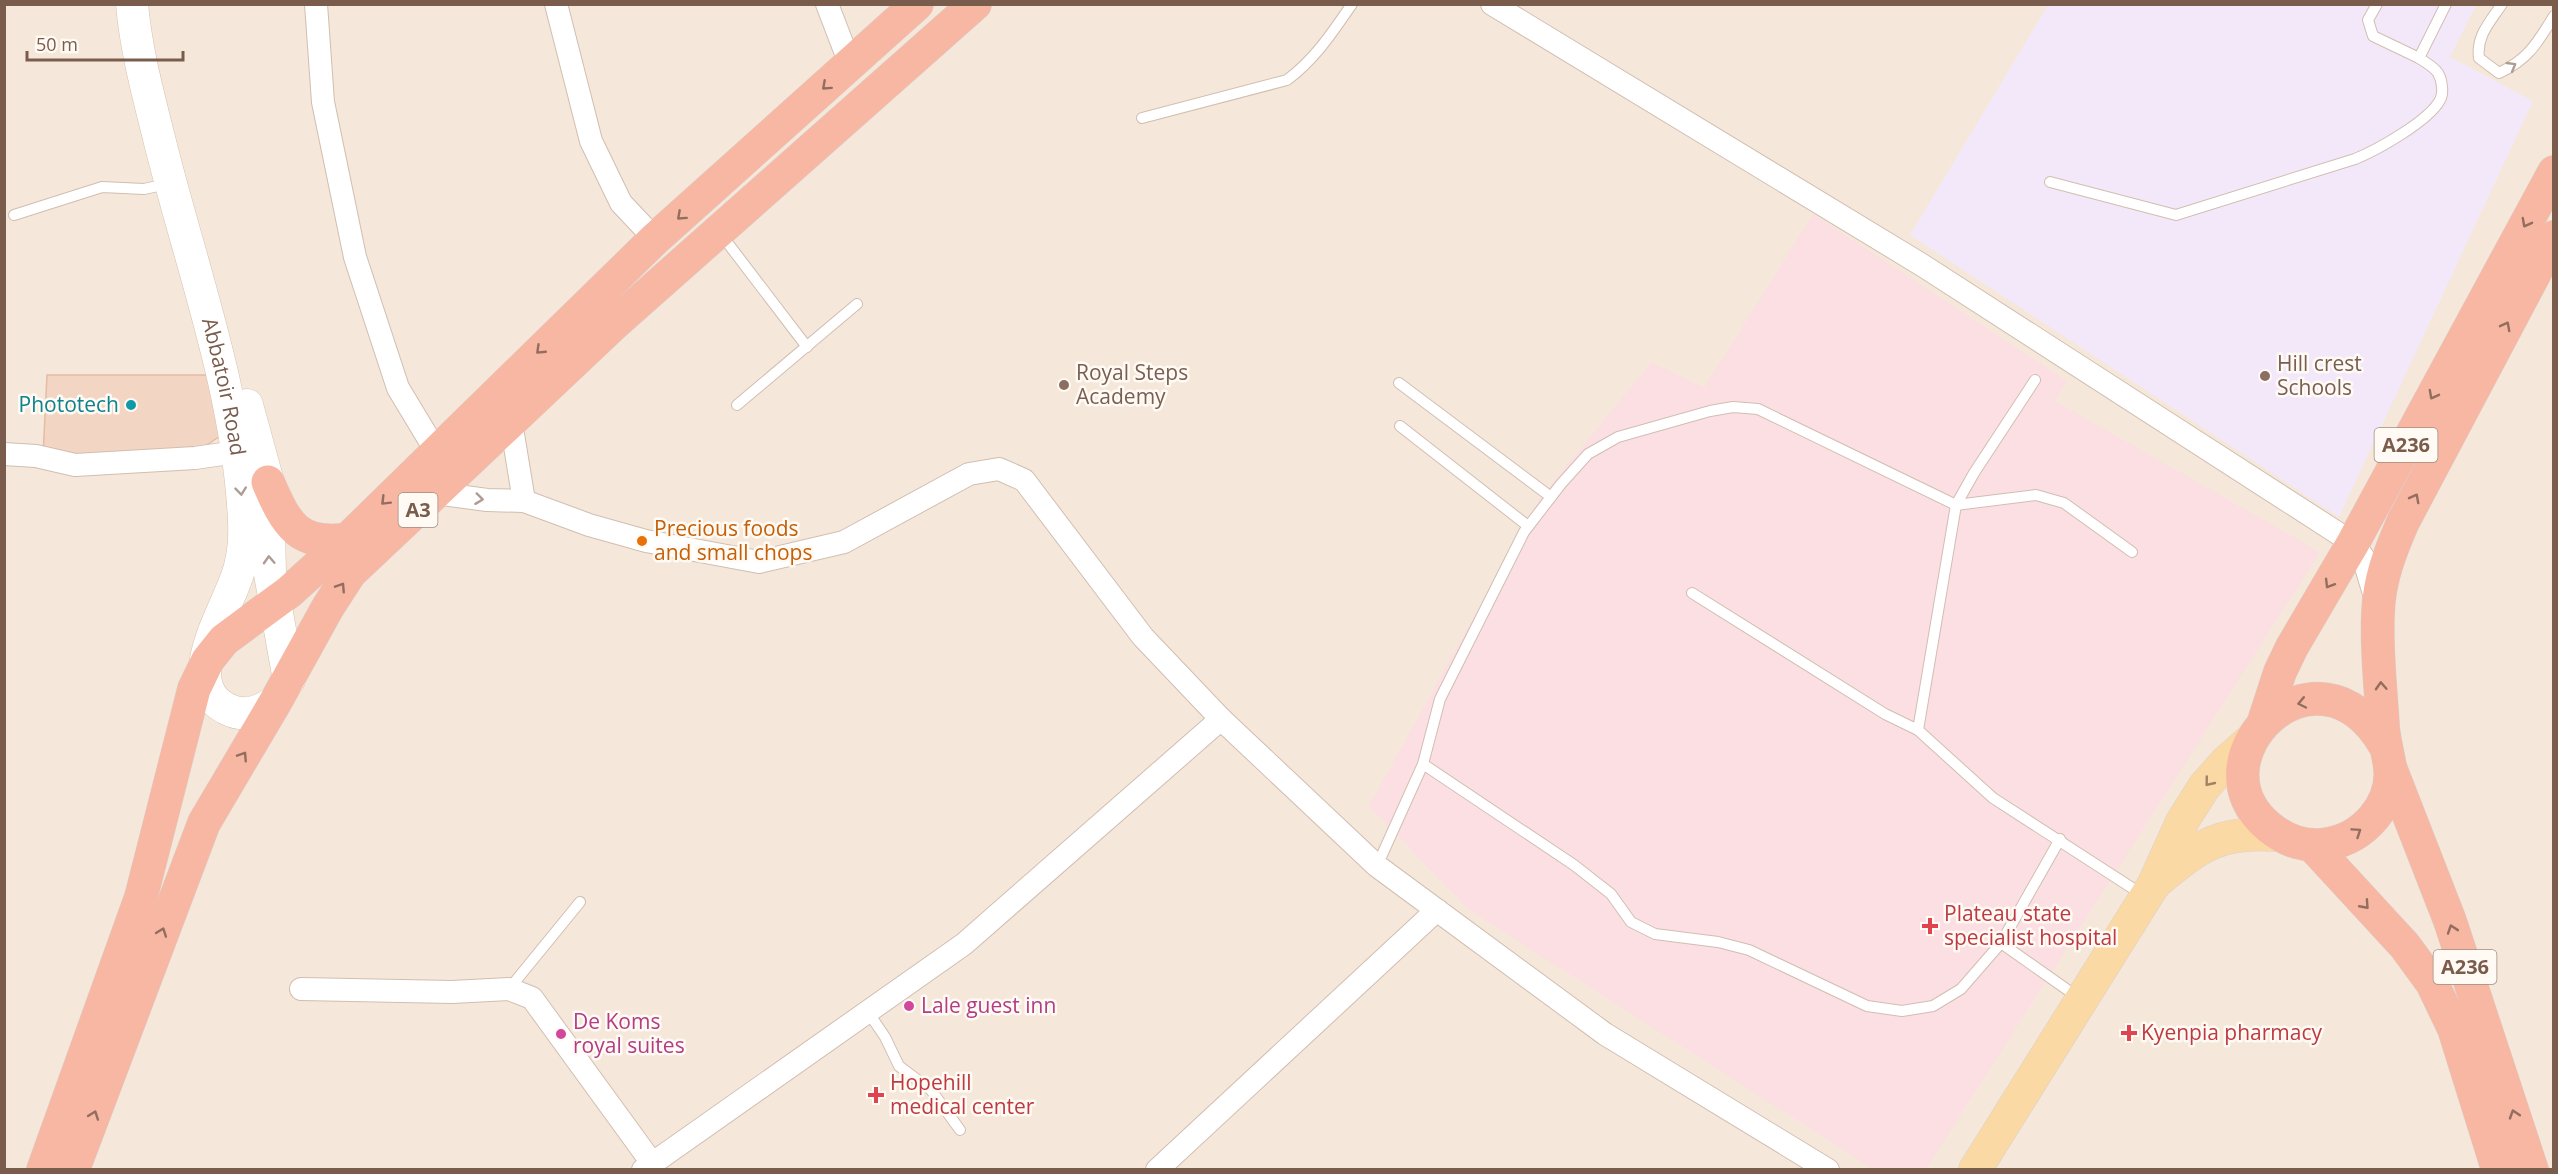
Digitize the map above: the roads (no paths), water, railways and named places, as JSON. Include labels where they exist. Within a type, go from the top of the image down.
[{"type":"highway","name":"A3","points":[[43,1170],[141,897],[185,720],[194,689],[208,660],[224,640],[275,602],[348,539],[655,239],[917,4]]},
{"type":"highway","name":"A3","points":[[73,1170],[204,823],[283,691],[304,648],[350,573],[615,323],[975,4]]},
{"type":"highway","points":[[770,136],[793,141],[793,166]]},
{"type":"highway","name":"A236","points":[[2553,172],[2353,543],[2292,647],[2280,672],[2244,762],[2244,783],[2250,804],[2262,822],[2279,836],[2312,845],[2343,841],[2368,824],[2385,798],[2387,756],[2378,612],[2387,558],[2403,522],[2553,237]]},
{"type":"highway","points":[[268,482],[283,515],[304,535],[326,542],[348,539]]},
{"type":"highway","name":"A236","points":[[2257,731],[2281,709],[2300,702],[2321,700],[2341,704],[2359,713],[2374,727],[2450,921],[2532,1170]]},
{"type":"highway","name":"A236","points":[[2312,845],[2405,946],[2432,983],[2454,1029],[2498,1170]]},
{"type":"main road","points":[[1976,1170],[2150,890],[2182,822],[2205,787],[2257,731]]},
{"type":"main road","points":[[2150,890],[2189,855],[2216,840],[2246,833],[2279,836]]},
{"type":"street","name":"Abbatoir Road","points":[[132,4],[143,75],[170,183],[227,388],[244,521],[244,545],[237,578],[213,635],[204,669]]},
{"type":"street","name":"Abbatoir Road","points":[[152,4],[168,96],[268,482],[270,565],[283,691]]},
{"type":"street","points":[[316,4],[323,102],[355,257],[398,388],[436,451]]},
{"type":"street","points":[[556,4],[591,141],[621,203],[655,239]]},
{"type":"street","points":[[827,4],[850,64]]},
{"type":"street","points":[[1491,4],[1922,265],[2353,543],[2368,568],[2378,612]]},
{"type":"street","points":[[511,422],[524,501]]},
{"type":"street","points":[[4,454],[36,456],[75,465],[195,458],[236,452]]},
{"type":"street","points":[[435,494],[488,500],[524,501],[589,525],[646,541],[759,562],[844,542],[969,474],[999,469],[1024,480],[1143,637],[1221,719],[1377,866],[1605,1034],[1828,1170]]},
{"type":"street","points":[[204,669],[210,696],[235,713],[256,712],[283,691]]},
{"type":"street","points":[[301,989],[452,992],[509,989],[532,998],[648,1166],[964,944],[1221,719]]},
{"type":"street","points":[[1157,1170],[1437,910]]},
{"type":"lane","points":[[1142,118],[1287,80],[1306,66],[1320,51],[1352,4]]},
{"type":"lane","points":[[2050,182],[2176,215],[2355,159],[2380,149],[2436,107],[2442,97],[2437,72],[2419,58],[2373,36],[2368,20],[2377,4]]},
{"type":"lane","points":[[2419,58],[2446,4]]},
{"type":"lane","points":[[2502,4],[2481,35],[2478,48],[2479,58],[2499,73],[2516,65],[2531,52],[2553,16]]},
{"type":"lane","points":[[14,215],[102,187],[144,189],[170,183]]},
{"type":"lane","points":[[719,231],[807,347]]},
{"type":"lane","points":[[737,405],[857,304]]},
{"type":"lane","points":[[1918,730],[1956,505],[1974,473],[2035,380]]},
{"type":"lane","points":[[1399,383],[1551,496]]},
{"type":"lane","points":[[1377,866],[1423,764],[1440,699],[1528,526],[1588,454],[1618,437],[1710,411],[1733,407],[1758,409],[1956,505],[2036,495],[2064,502],[2132,552]]},
{"type":"lane","points":[[1400,426],[1528,526]]},
{"type":"lane","points":[[1692,593],[1885,714],[1918,730],[1993,798],[2150,890]]},
{"type":"lane","points":[[1423,764],[1574,865],[1611,894],[1631,922],[1655,934],[1718,942],[1749,950],[1867,1006],[1902,1011],[1933,1006],[1961,989],[2001,943],[2060,839]]},
{"type":"lane","points":[[509,989],[579,902]]},
{"type":"lane","points":[[2001,943],[2081,1000]]},
{"type":"lane","points":[[868,1012],[885,1036],[899,1066],[931,1090],[960,1130]]},
{"type":"place","name":"Hill crest Schools","points":[[2265,376]]},
{"type":"place","name":"Royal Steps Academy","points":[[1064,385]]},
{"type":"place","name":"Phototech","points":[[131,405]]},
{"type":"place","name":"Precious foods and small chops","points":[[642,541]]},
{"type":"place","name":"Plateau state specialist hospital","points":[[1930,926]]},
{"type":"place","name":"Lale guest inn","points":[[909,1006]]},
{"type":"place","name":"Kyenpia pharmacy","points":[[2129,1033]]},
{"type":"place","name":"De Koms royal suites","points":[[561,1034]]},
{"type":"place","name":"Hopehill medical center","points":[[876,1095]]}]
